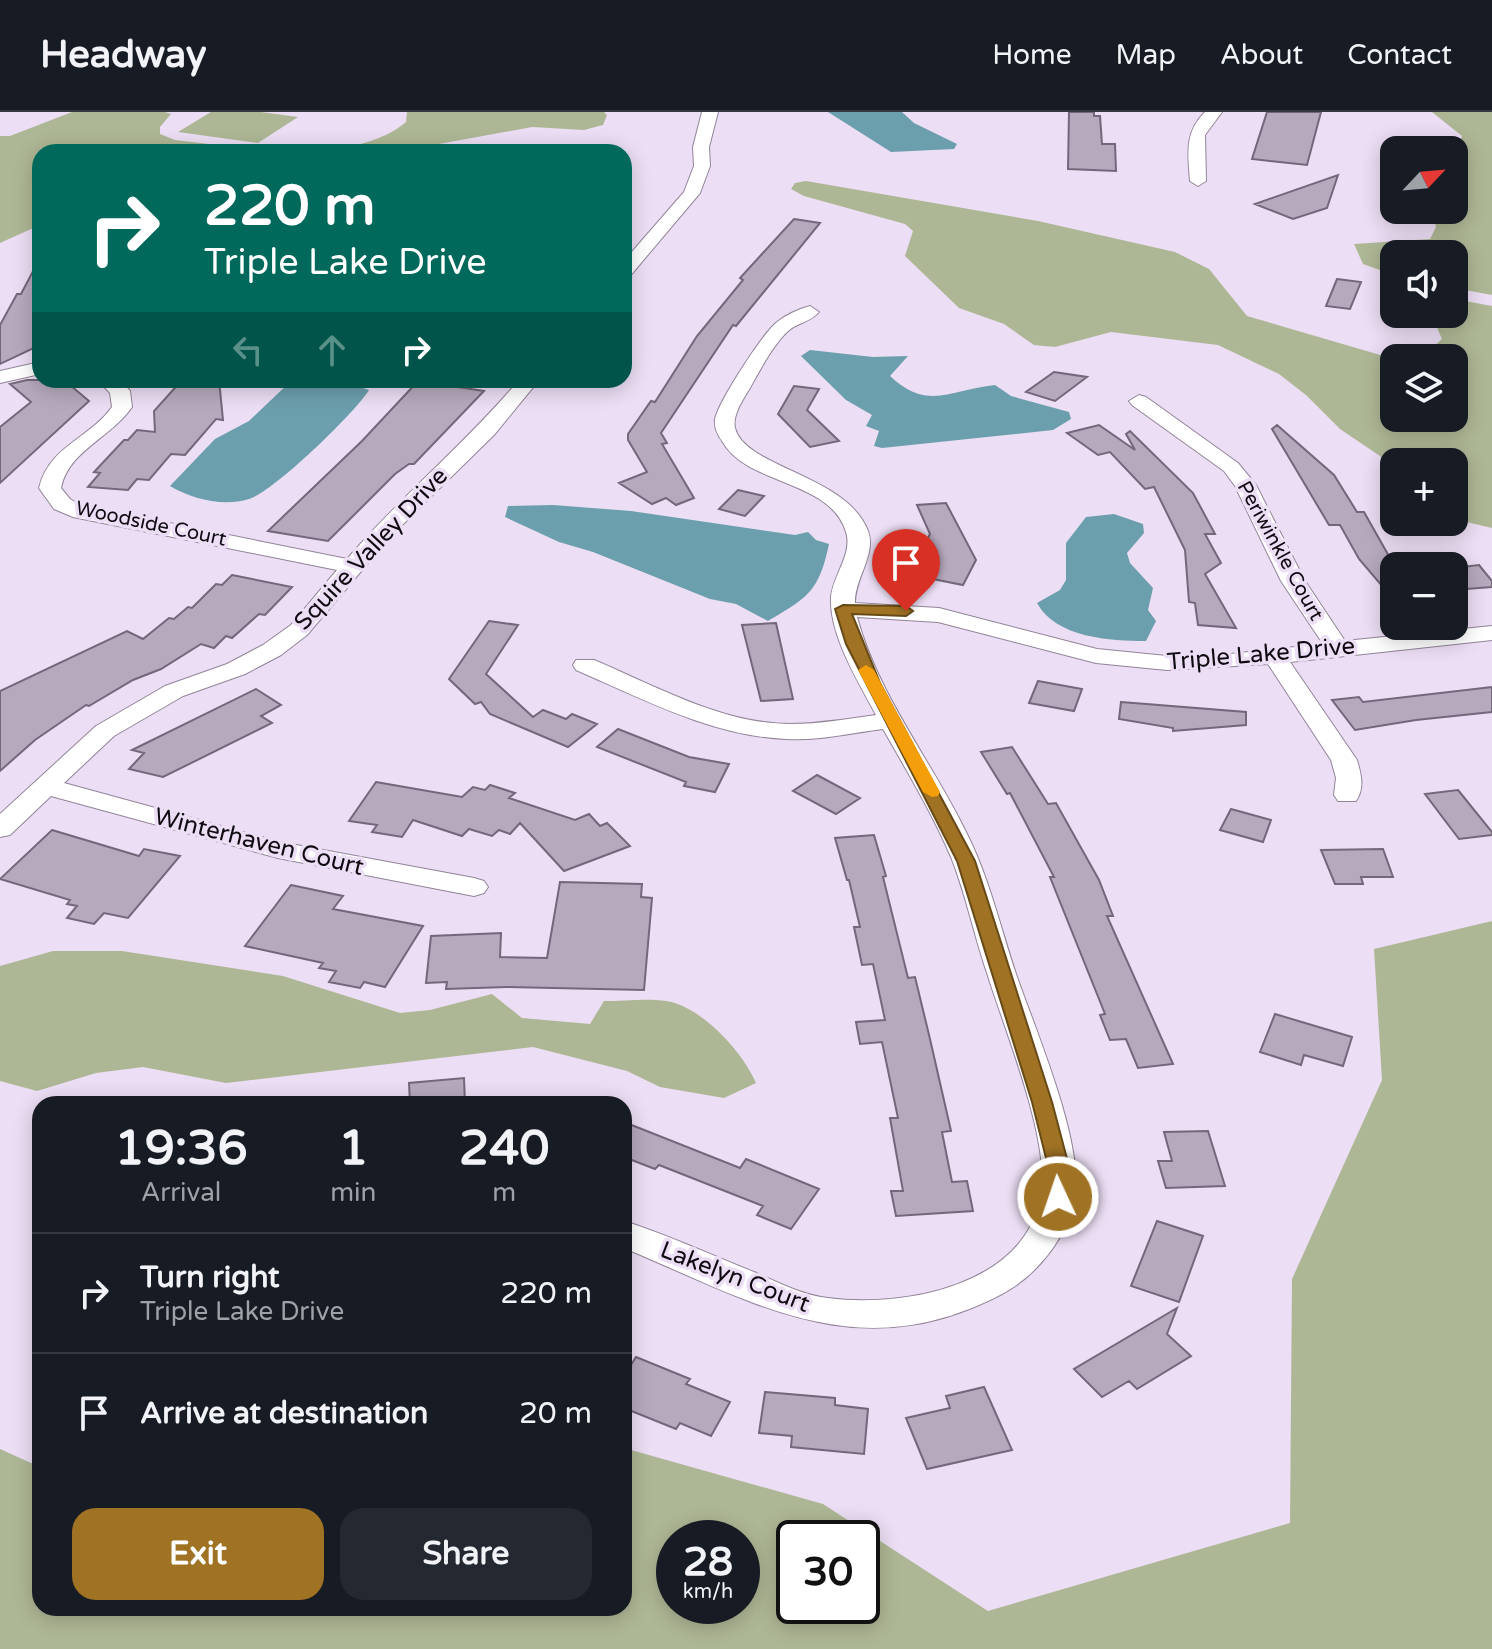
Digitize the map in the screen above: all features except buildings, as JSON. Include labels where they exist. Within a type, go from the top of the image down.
[{"type":"street","points":[[632,263],[692,193],[702,166],[701,147],[710,112]]},
{"type":"street","points":[[1198,181],[1194,137],[1203,120],[1214,112]]},
{"type":"street","name":"Lakelyn Court","points":[[632,1237],[790,1302],[826,1312],[864,1315],[905,1312],[972,1294],[1001,1278],[1029,1254],[1046,1229],[1058,1197],[1060,1170],[1042,1102],[966,861],[854,644],[843,609],[843,591],[859,544],[857,531],[843,508],[827,496],[749,456],[737,447],[725,429],[726,411],[774,338],[782,327],[810,312]]},
{"type":"street","points":[[0,377],[32,370]]},
{"type":"street","name":"Woodside Court","points":[[117,388],[122,407],[108,427],[60,461],[53,472],[50,488],[62,504],[73,510],[104,517],[354,567]]},
{"type":"street","name":"Squire Valley Drive","points":[[0,829],[105,731],[132,712],[174,691],[236,669],[272,650],[299,630],[393,521],[487,431],[522,388]]},
{"type":"street","name":"Periwinkle Court","points":[[1139,401],[1231,467],[1245,485],[1293,581],[1339,650]]},
{"type":"street","name":"Triple Lake Drive","points":[[843,609],[939,615],[1069,649],[1131,661],[1194,663],[1275,657],[1492,633]]},
{"type":"street","points":[[1275,657],[1344,760],[1349,778],[1347,795]]},
{"type":"street","points":[[585,665],[714,717],[764,730],[814,731],[892,720]]},
{"type":"street","name":"Winterhaven Court","points":[[47,787],[278,850],[474,887]]},
{"type":"green space","points":[[72,112],[165,112],[171,114],[160,127],[160,134],[175,140],[209,144],[32,144],[32,229],[0,243],[0,136],[10,136]]},
{"type":"green space","points":[[211,112],[261,112],[298,117],[258,143],[178,132]]},
{"type":"green space","points":[[407,112],[604,112],[607,115],[603,125],[584,130],[532,127],[439,144],[360,144],[387,134],[406,122]]},
{"type":"green space","points":[[1432,112],[1492,112],[1492,295],[1468,291],[1468,240],[1415,240],[1430,239],[1435,224],[1468,224],[1468,136],[1462,136]]},
{"type":"green space","points":[[806,181],[1038,221],[1175,252],[1209,269],[1247,316],[1380,355],[1380,432],[1468,432],[1468,344],[1436,344],[1442,339],[1437,328],[1468,328],[1468,302],[1492,306],[1492,528],[1468,522],[1468,448],[1380,448],[1380,456],[1340,429],[1306,395],[1279,374],[1218,345],[1111,332],[1055,347],[1034,345],[1004,324],[959,308],[905,256],[913,231],[905,224],[804,196],[791,189],[795,183]]},
{"type":"green space","points":[[1380,242],[1380,270],[1363,264],[1354,244]]},
{"type":"green space","points":[[1492,921],[1492,1649],[0,1649],[0,1449],[32,1463],[32,1616],[632,1616],[632,1450],[823,1504],[848,1520],[776,1520],[776,1624],[880,1624],[880,1541],[988,1611],[1290,1523],[1292,1279],[1382,1080],[1374,949]]},
{"type":"green space","points":[[53,951],[122,951],[283,976],[400,1013],[430,1010],[492,994],[522,1018],[590,1024],[604,1001],[666,1001],[693,1012],[719,1032],[741,1058],[756,1083],[724,1098],[660,1087],[627,1071],[533,1047],[226,1083],[143,1067],[96,1073],[37,1091],[0,1081],[0,966]]},
{"type":"water","points":[[828,112],[902,112],[914,123],[957,144],[954,149],[891,152]]},
{"type":"water","points":[[810,350],[873,357],[908,356],[890,376],[916,393],[941,396],[995,385],[1011,396],[1069,412],[1071,419],[1053,430],[882,448],[874,446],[879,431],[866,426],[872,415],[846,400],[801,356]]},
{"type":"water","points":[[284,388],[369,390],[348,416],[312,451],[260,494],[229,502],[188,495],[170,486],[215,439],[249,421]]},
{"type":"water","points":[[553,505],[631,511],[795,535],[808,532],[816,540],[829,544],[821,572],[810,591],[768,621],[736,604],[710,599],[593,552],[559,542],[505,517],[508,506]]},
{"type":"water","points":[[1114,514],[1143,524],[1144,533],[1127,553],[1130,563],[1153,588],[1148,610],[1156,621],[1146,641],[1101,638],[1071,630],[1057,624],[1037,603],[1060,590],[1066,580],[1066,543],[1086,517]]},
{"type":"slow traffic","points":[[866,670],[932,792]]},
{"type":"route","points":[[906,611],[843,609],[854,644],[872,683],[966,861],[1042,1102],[1060,1170],[1058,1197]]}]
